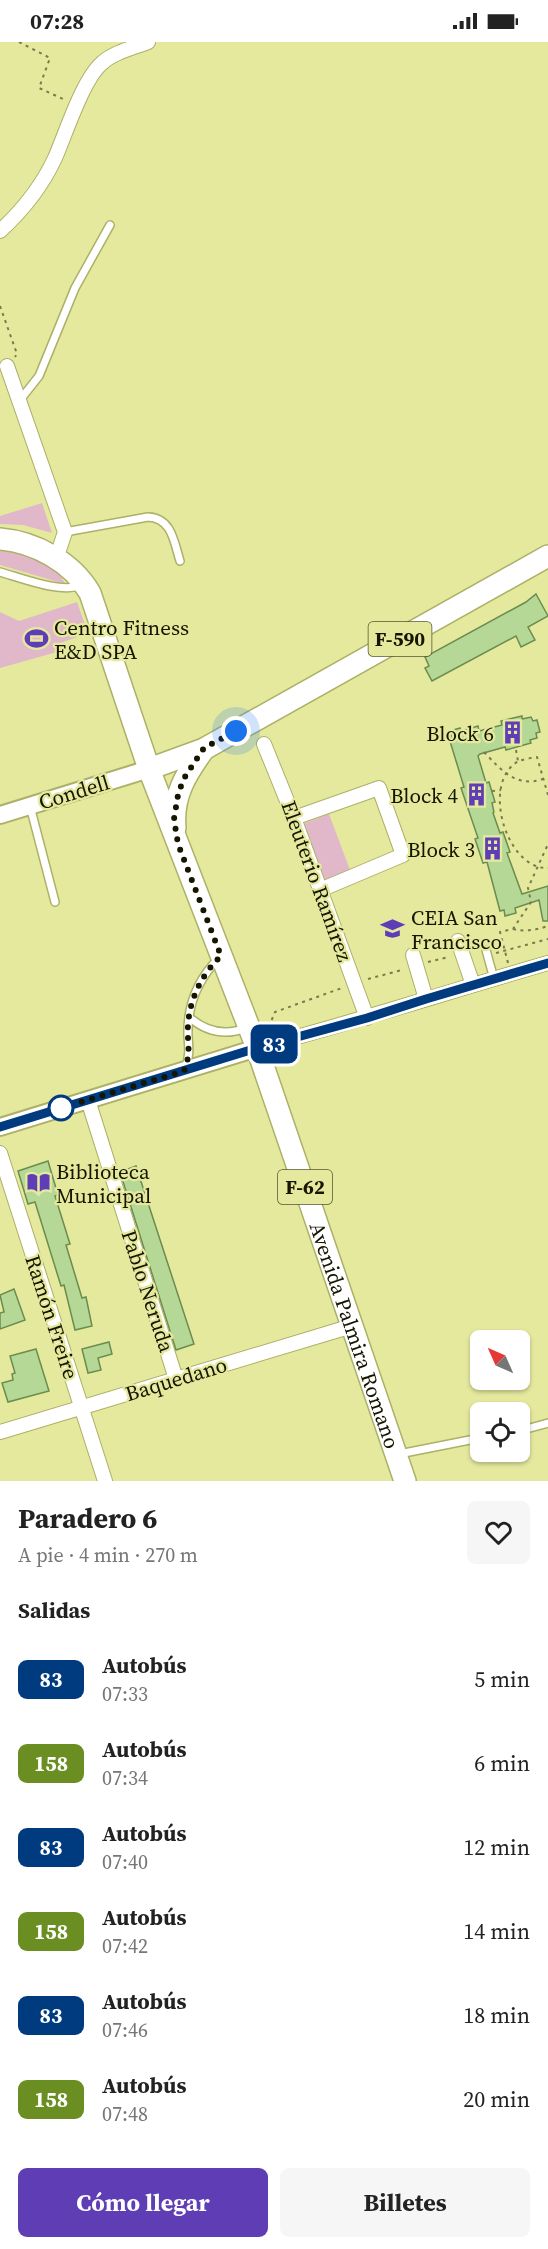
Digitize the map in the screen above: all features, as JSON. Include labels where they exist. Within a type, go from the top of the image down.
[{"type":"main road","name":"F-62","points":[[0,539],[28,545],[56,558]]},
{"type":"main road","name":"F-590","points":[[149,769],[204,748],[548,556]]},
{"type":"main road","name":"Avenida Palmira Romano","points":[[56,558],[71,569],[84,584],[93,603],[149,769],[257,1048],[405,1481]]},
{"type":"main road","points":[[178,844],[174,819],[178,795],[188,772],[204,748]]},
{"type":"street","points":[[0,231],[35,194],[54,161],[89,81],[100,64],[119,52],[148,42]]},
{"type":"street","points":[[7,366],[65,532],[56,558]]},
{"type":"street","name":"Eleuterio Ramírez","points":[[264,744],[294,818],[367,1018]]},
{"type":"street","name":"Condell","points":[[0,814],[149,769]]},
{"type":"street","points":[[294,818],[379,788],[403,855],[320,890]]},
{"type":"street","points":[[458,942],[472,985]]},
{"type":"street","points":[[413,955],[426,999]]},
{"type":"street","points":[[0,1127],[257,1048],[367,1018],[548,963]]},
{"type":"street","name":"Pablo Neruda","points":[[88,1100],[176,1379]]},
{"type":"street","name":"Ramón Freire","points":[[0,1153],[105,1481]]},
{"type":"street","name":"Baquedano","points":[[0,1432],[352,1326]]},
{"type":"lane","points":[[20,401],[39,376],[75,288],[110,225]]},
{"type":"lane","points":[[65,532],[158,517],[168,524],[180,561]]},
{"type":"lane","points":[[0,572],[63,588],[74,588],[84,584]]},
{"type":"lane","points":[[30,805],[55,902]]},
{"type":"lane","points":[[487,953],[494,979]]},
{"type":"lane","points":[[184,1071],[189,1053],[189,1017],[192,1002],[200,981],[221,956]]},
{"type":"lane","points":[[189,1017],[203,1027],[220,1032],[240,1031],[249,1027]]},
{"type":"lane","points":[[530,1428],[548,1423]]},
{"type":"lane","points":[[396,1455],[470,1440]]},
{"type":"path","points":[[19,42],[50,58],[39,88],[69,102],[75,112]]},
{"type":"path","points":[[0,306],[17,354],[7,366]]},
{"type":"path","points":[[516,750],[518,761]]},
{"type":"path","points":[[484,752],[506,775],[531,783],[543,779]]},
{"type":"path","points":[[548,795],[537,757],[518,761],[507,771],[499,800],[509,842],[538,867],[548,868]]},
{"type":"path","points":[[492,791],[501,790]]},
{"type":"path","points":[[513,929],[531,902],[528,888],[548,844]]},
{"type":"path","points":[[523,890],[528,888]]},
{"type":"path","points":[[511,974],[500,932],[513,929],[532,930],[548,926]]},
{"type":"path","points":[[487,953],[548,939]]},
{"type":"shaded area","points":[[42,503],[52,533],[23,525],[0,524],[0,516]]},
{"type":"shaded area","points":[[0,546],[29,554],[46,562],[60,575],[65,584],[0,565]]},
{"type":"shaded area","name":"Centro Fitness E&D SPA","points":[[77,602],[88,633],[55,645],[57,652],[0,668],[0,612],[19,621]]},
{"type":"shaded area","points":[[329,814],[350,870],[321,881],[300,825]]},
{"type":"building","points":[[536,594],[548,616],[528,627],[535,640],[521,647],[516,636],[432,681],[425,668],[429,666],[425,657],[526,602]]},
{"type":"building","points":[[522,716],[522,719],[531,717],[533,721],[537,720],[540,732],[536,733],[537,738],[530,740],[531,743],[506,750],[505,747],[478,756],[486,783],[489,782],[495,802],[492,803],[493,813],[500,833],[503,832],[510,852],[507,853],[522,894],[548,886],[548,921],[543,921],[539,900],[515,908],[516,913],[505,916],[504,910],[500,911],[487,862],[483,863],[475,839],[478,838],[461,788],[464,787],[449,738],[452,737],[450,731],[460,728],[461,731],[478,726],[479,731],[502,725],[501,721]]},
{"type":"building","points":[[48,1161],[58,1195],[55,1196],[70,1244],[66,1245],[82,1298],[86,1297],[92,1326],[75,1330],[64,1285],[61,1286],[35,1202],[28,1204],[18,1171]]},
{"type":"building","points":[[136,1166],[194,1344],[176,1350],[120,1172]]},
{"type":"building","points":[[14,1289],[25,1320],[0,1329],[0,1313],[4,1312],[0,1295]]},
{"type":"building","points":[[109,1342],[112,1354],[98,1358],[101,1370],[88,1373],[82,1349]]},
{"type":"building","points":[[36,1349],[49,1391],[8,1402],[2,1383],[13,1380],[12,1374],[15,1373],[10,1356]]},
{"type":"bus line","name":"83","points":[[0,1127],[257,1048],[367,1018],[548,963]]},
{"type":"place","name":"Centro Fitness E&D SPA","points":[[36,639]]},
{"type":"place","name":"Block 6","points":[[512,733]]},
{"type":"place","name":"Block 4","points":[[476,795]]},
{"type":"place","name":"Block 3","points":[[493,849]]},
{"type":"place","name":"CEIA San Francisco","points":[[393,929]]},
{"type":"place","name":"Biblioteca Municipal","points":[[38,1183]]},
{"type":"route","points":[[61,1108],[184,1071],[190,1046],[188,1038],[190,1012],[195,991],[206,972],[221,956],[178,844],[174,819],[175,807],[183,780],[204,748],[236,731]]}]
